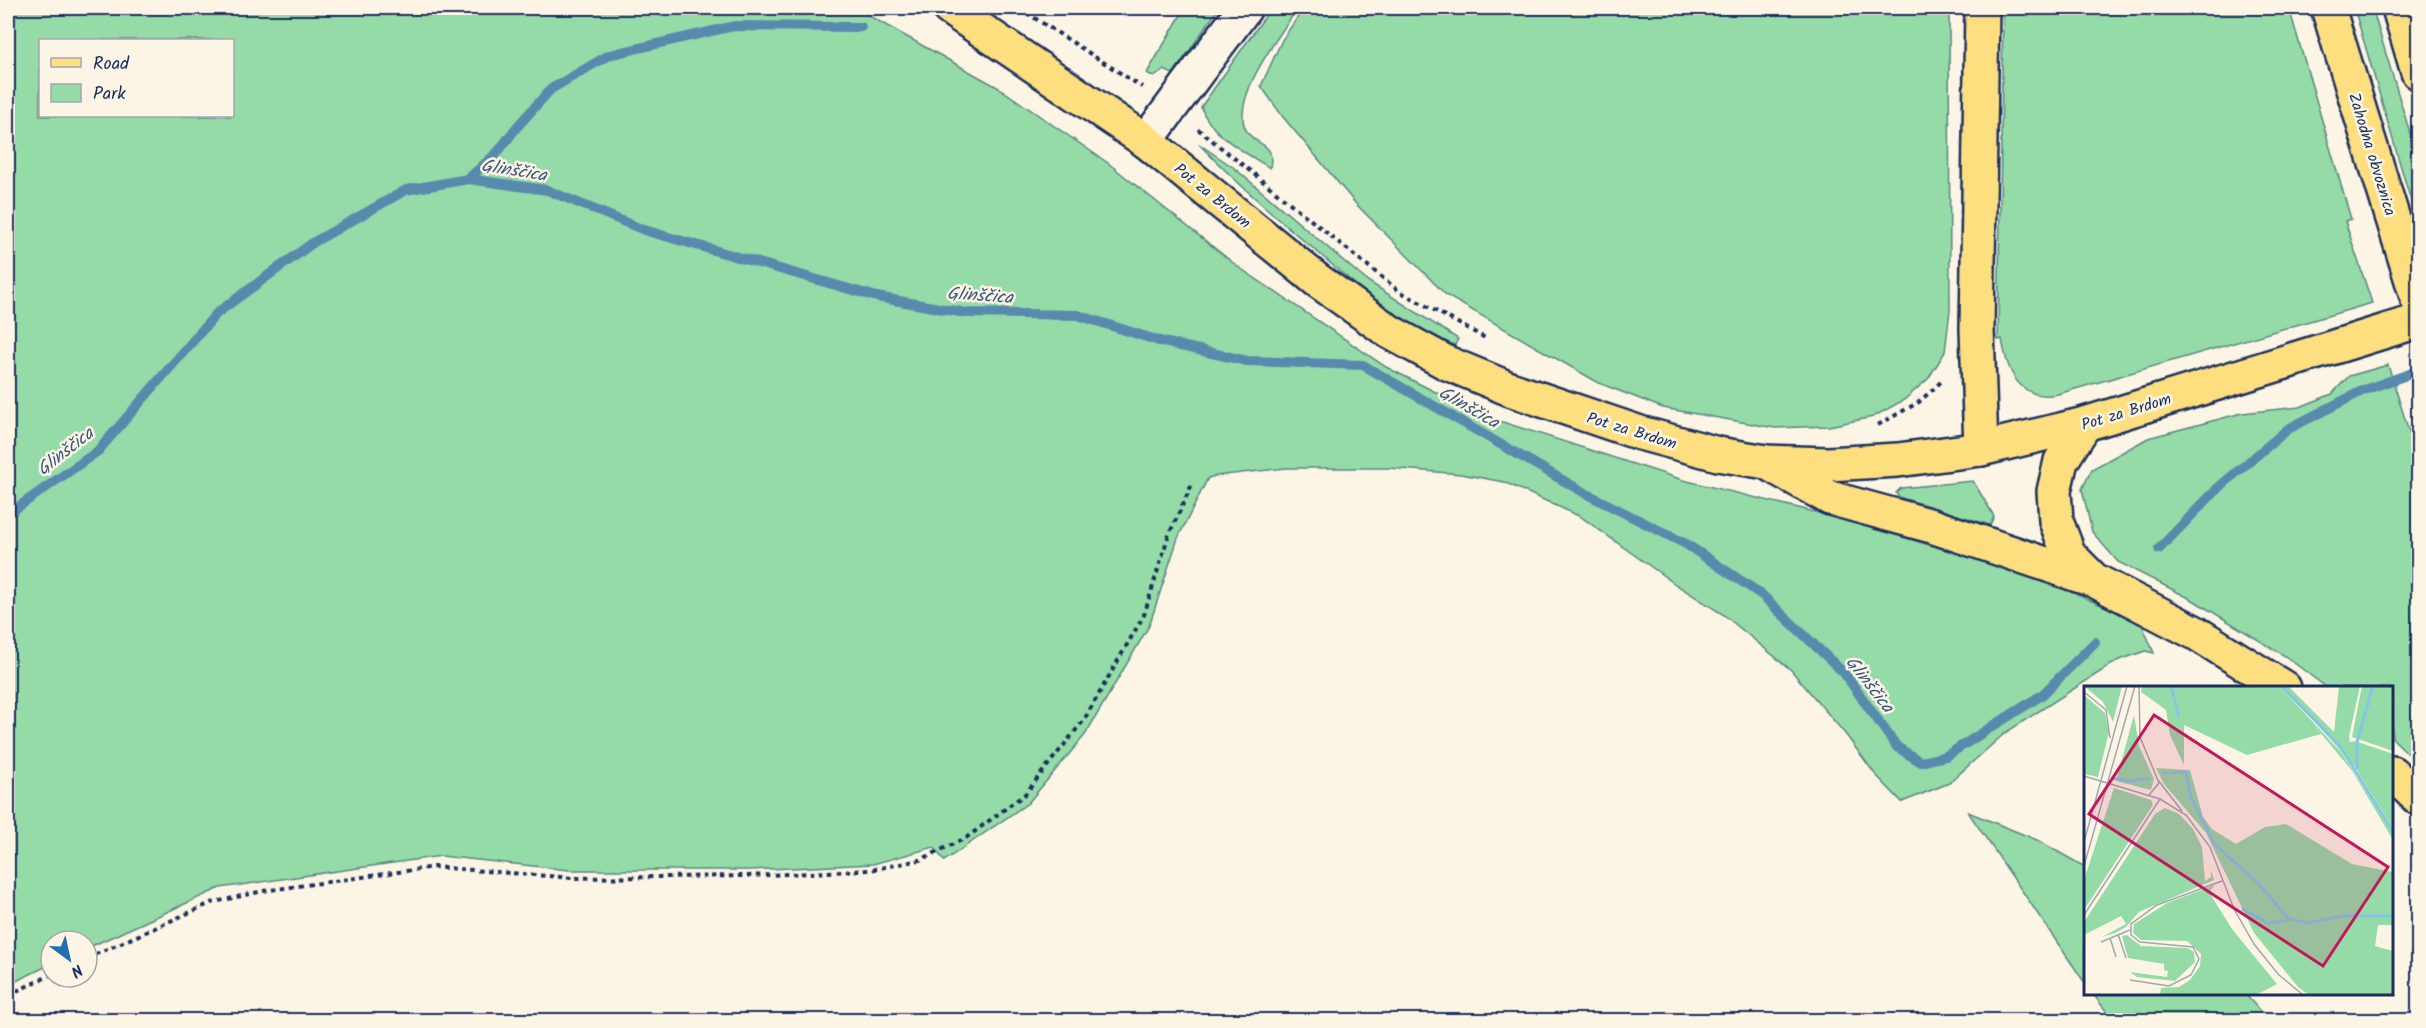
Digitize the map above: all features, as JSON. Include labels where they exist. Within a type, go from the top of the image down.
[{"type":"main road","name":"Pot za Brdom","points":[[949,8],[1146,141],[1317,280],[1390,332],[1447,363],[1510,389],[1640,433],[1700,449],[1766,462],[1851,463],[1898,460],[1981,449],[2085,424],[2418,321]]},
{"type":"main road","points":[[1981,449],[1977,351],[1982,8]]},
{"type":"main road","name":"Zahodna obvoznica","points":[[2328,8],[2418,300]]},
{"type":"main road","points":[[2399,8],[2418,72]]},
{"type":"main road","points":[[2085,424],[2061,461],[2054,506],[2058,530],[2069,555],[2094,580]]},
{"type":"main road","points":[[1766,462],[1830,498],[1932,526],[2094,580],[2196,633],[2282,686]]},
{"type":"main road","points":[[2393,775],[2418,798]]},
{"type":"lane","points":[[1146,141],[1245,8]]},
{"type":"path","points":[[1019,8],[1145,89]]},
{"type":"path","points":[[1193,126],[1399,291],[1493,342]]},
{"type":"path","points":[[1869,427],[1901,414],[1935,389],[1953,366],[1956,353],[1977,351]]},
{"type":"path","points":[[99,953],[211,903],[263,891],[434,867],[573,878],[748,876],[870,870],[920,860],[966,838],[1025,794],[1084,720],[1144,615],[1168,537],[1192,484]]},
{"type":"path","points":[[8,995],[39,981]]},
{"type":"green space","points":[[8,8],[855,8],[999,88],[1108,163],[1237,266],[1386,367],[1481,415],[1683,480],[1823,514],[2029,574],[2141,622],[2154,653],[2145,651],[2117,661],[2005,733],[1949,783],[1902,802],[1875,774],[1846,735],[1791,670],[1724,615],[1675,584],[1581,517],[1504,482],[1461,474],[1389,468],[1286,468],[1215,476],[1208,478],[1178,538],[1149,626],[1085,735],[1028,803],[944,861],[934,847],[873,864],[749,870],[569,870],[441,856],[220,888],[99,943],[99,929],[39,929],[39,970],[8,985]]},
{"type":"green space","points":[[1185,8],[1219,8],[1173,74],[1164,70],[1154,77],[1147,73]]},
{"type":"green space","points":[[1271,8],[1298,8],[1258,69],[1244,104],[1243,120],[1252,138],[1268,149],[1271,159],[1270,168],[1220,135],[1201,107]]},
{"type":"green space","points":[[1304,8],[1949,8],[1950,310],[1945,352],[1928,379],[1904,400],[1873,417],[1829,426],[1775,428],[1663,408],[1599,383],[1447,296],[1356,204],[1283,117],[1261,86],[1282,40]]},
{"type":"green space","points":[[2003,8],[2289,8],[2351,219],[2345,221],[2372,303],[2058,394],[2045,395],[2025,389],[2012,373],[2002,339],[1998,340]]},
{"type":"green space","points":[[2354,8],[2372,8],[2418,159],[2418,217],[2416,218]]},
{"type":"green space","points":[[1199,144],[1233,167],[1366,280],[1458,339],[1455,345],[1401,319],[1368,295],[1290,229]]},
{"type":"green space","points":[[2388,365],[2418,460],[2418,763],[2393,739],[2393,686],[2325,686],[2285,656],[2193,600],[2118,562],[2092,532],[2082,489],[2092,469],[2148,438],[2242,413],[2300,407],[2332,394],[2349,376]]},
{"type":"green space","points":[[1973,481],[1994,516],[1990,525],[1899,497],[1896,493],[1901,488]]},
{"type":"green space","points":[[1968,812],[2037,840],[2084,866],[2084,982]]},
{"type":"green space","points":[[2094,995],[2246,995],[2268,1020],[2113,1020]]},
{"type":"waterway","points":[[468,179],[498,152],[551,89],[609,55],[734,26],[861,27]]},
{"type":"waterway","name":"Glinščica","points":[[8,514],[98,451],[217,313],[314,242],[406,190],[468,179],[547,190],[644,230],[877,297],[966,313],[1078,315],[1159,341],[1247,361],[1363,365],[1585,493],[1686,544],[1762,595],[1844,673],[1897,747],[1921,762],[1946,756],[2042,695],[2095,642]]},
{"type":"waterway","points":[[2159,549],[2219,487],[2288,429],[2364,390],[2418,371]]}]
